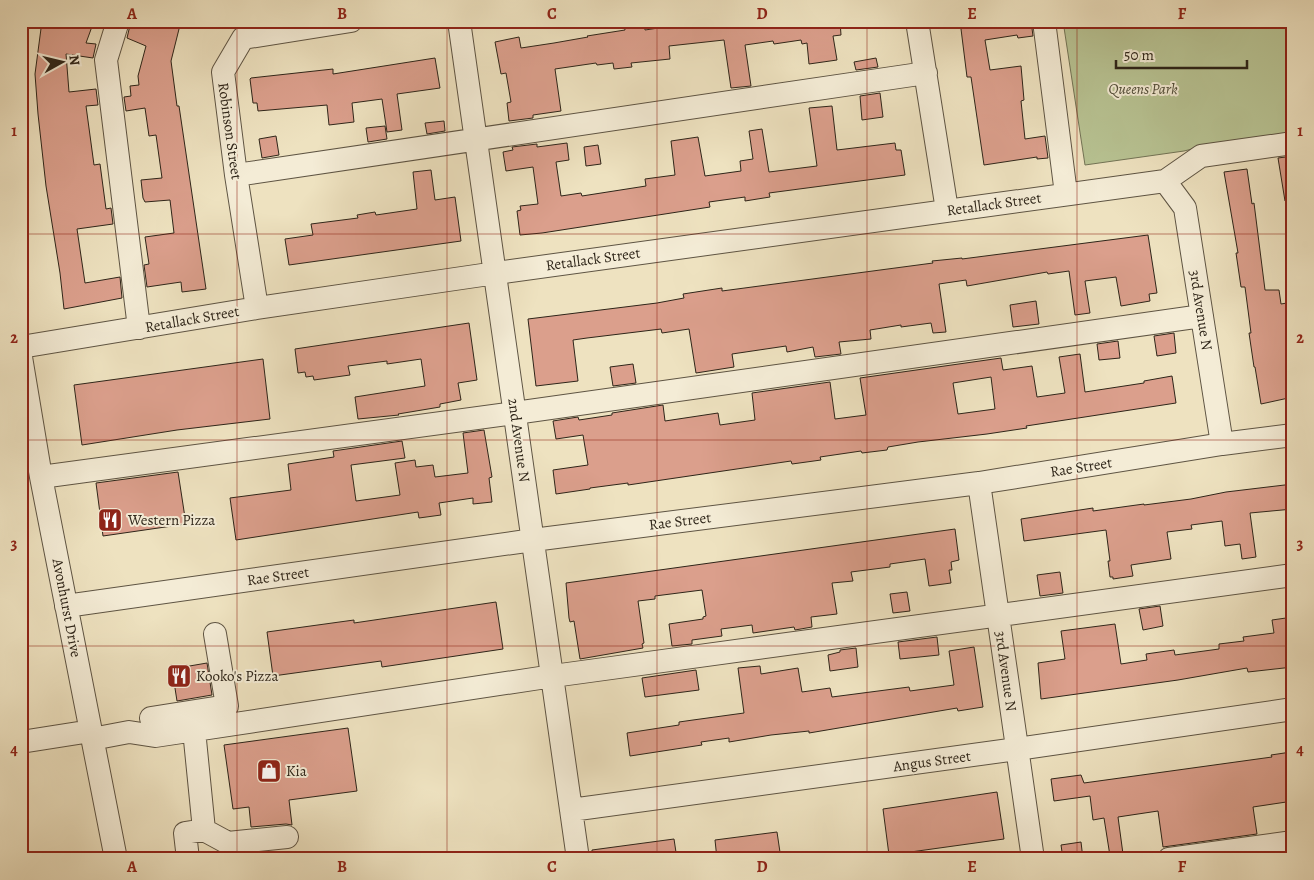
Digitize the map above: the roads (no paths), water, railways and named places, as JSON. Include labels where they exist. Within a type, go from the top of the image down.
[{"type":"street","points":[[118,21],[106,60],[139,328]]},
{"type":"street","name":"Robinson Street","points":[[257,308],[236,175],[223,72],[242,38],[352,21]]},
{"type":"street","name":"2nd Avenue N","points":[[459,21],[578,859]]},
{"type":"street","points":[[917,21],[946,210]]},
{"type":"street","points":[[1044,21],[1066,194]]},
{"type":"street","points":[[236,175],[926,73]]},
{"type":"street","points":[[1165,181],[1201,156],[1293,143]]},
{"type":"street","name":"Retallack Street","points":[[21,347],[257,308],[496,273],[1165,181]]},
{"type":"street","name":"3rd Avenue N","points":[[1165,181],[1184,208],[1222,444]]},
{"type":"street","points":[[41,477],[515,413],[1202,316]]},
{"type":"street","name":"Avonhurst Drive","points":[[21,357],[41,477],[116,859]]},
{"type":"street","name":"Rae Street","points":[[66,606],[533,540],[979,483],[1222,444],[1293,436]]},
{"type":"street","name":"3rd Avenue N","points":[[979,483],[1033,859]]},
{"type":"street","points":[[21,742],[129,732],[155,736],[553,676],[1293,575]]},
{"type":"street","points":[[151,718],[227,706],[215,634]]},
{"type":"street","name":"Angus Street","points":[[571,810],[1293,709]]},
{"type":"street","points":[[194,730],[204,830]]},
{"type":"street","points":[[188,859],[185,833],[204,830],[228,843],[287,838]]},
{"type":"street","points":[[1169,859],[1293,842]]},
{"type":"place","name":"Western Pizza","points":[[110,520]]},
{"type":"place","name":"Kooko's Pizza","points":[[179,676]]},
{"type":"place","name":"Kia","points":[[269,771]]},
{"type":"park label","name":"Queens Park","points":[[1143,89]]}]
